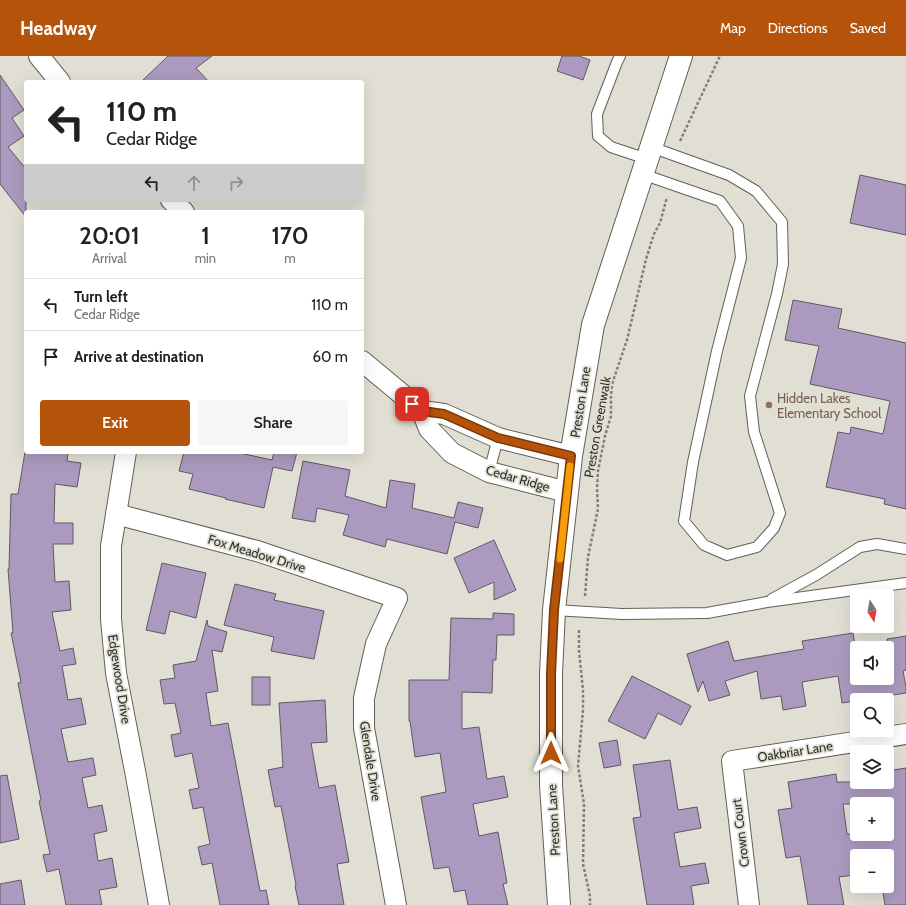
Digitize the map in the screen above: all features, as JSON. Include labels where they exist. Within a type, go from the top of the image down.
[{"type":"street","points":[[39,56],[58,80]]},
{"type":"street","name":"Preston Lane","points":[[559,905],[551,785],[551,674],[554,610],[571,456],[593,325],[681,56]]},
{"type":"street","points":[[174,202],[182,210]]},
{"type":"street","name":"Cedar Ridge","points":[[364,363],[422,411],[429,429],[452,453],[489,472],[567,492]]},
{"type":"street","points":[[422,411],[444,414],[498,438],[571,456]]},
{"type":"street","name":"Edgewood Drive","points":[[126,454],[111,546],[111,619],[116,674],[159,905]]},
{"type":"street","name":"Fox Meadow Drive","points":[[116,514],[257,551],[397,598]]},
{"type":"street","name":"Glendale Drive","points":[[396,905],[364,728],[364,698],[376,644],[397,598]]},
{"type":"street","name":"Oakbriar Lane","points":[[732,761],[906,734]]},
{"type":"street","name":"Crown Court","points":[[732,761],[749,905]]},
{"type":"lane","points":[[620,56],[616,62],[597,114],[598,136],[611,147],[647,160],[720,200],[738,226],[741,258],[717,351],[693,462],[684,521],[704,545],[727,554],[757,547],[774,528],[780,513],[754,432],[750,396],[777,294],[783,264],[782,222],[756,190],[729,174],[647,160]]},
{"type":"lane","points":[[489,472],[498,438]]},
{"type":"lane","points":[[767,602],[816,575],[860,547],[877,544],[906,549]]},
{"type":"lane","points":[[554,610],[622,614],[707,613],[767,602],[906,583]]},
{"type":"path","points":[[680,141],[720,56]]},
{"type":"path","name":"Preston Greenwalk","points":[[585,596],[588,557],[598,509],[598,471],[611,416],[612,384],[627,340],[646,259],[654,234],[660,223],[667,195]]},
{"type":"path","points":[[579,630],[583,710],[578,766],[584,804],[583,864],[590,896],[590,905]]},
{"type":"building","points":[[168,56],[212,56],[196,68],[207,80],[143,80]]},
{"type":"building","points":[[562,56],[579,56],[590,60],[583,80],[557,71]]},
{"type":"building","points":[[0,75],[24,110],[12,118],[24,136],[8,147],[24,167],[24,202],[26,202],[26,210],[24,210],[24,214],[0,184]]},
{"type":"building","points":[[860,175],[906,185],[906,235],[850,223]]},
{"type":"building","points":[[793,300],[842,309],[838,328],[906,343],[906,509],[884,504],[885,499],[826,487],[838,432],[850,434],[851,427],[883,434],[890,401],[810,384],[819,346],[785,340]]},
{"type":"building","points":[[25,454],[68,454],[67,461],[81,463],[77,487],[55,484],[54,523],[73,523],[73,544],[53,544],[55,582],[69,581],[71,610],[52,612],[60,651],[73,648],[76,664],[62,666],[68,700],[81,698],[86,724],[61,729],[68,762],[93,758],[96,775],[82,778],[88,808],[102,805],[107,831],[94,834],[98,861],[112,858],[117,887],[99,890],[102,905],[66,905],[59,869],[47,872],[43,855],[50,854],[18,683],[21,682],[11,633],[13,633],[8,569],[11,494],[18,494]]},
{"type":"building","points":[[183,454],[244,454],[272,460],[274,454],[296,454],[292,471],[273,467],[264,508],[189,489],[193,474],[179,471]]},
{"type":"building","points":[[303,461],[350,470],[345,496],[386,508],[390,480],[415,484],[412,508],[454,518],[458,502],[483,508],[478,528],[455,522],[447,554],[387,539],[385,547],[343,535],[349,515],[317,508],[315,522],[292,518]]},
{"type":"building","points":[[494,540],[516,590],[494,600],[494,582],[469,593],[454,558]]},
{"type":"building","points":[[162,563],[206,573],[196,618],[170,611],[165,634],[146,630]]},
{"type":"building","points":[[235,584],[276,594],[274,600],[324,611],[314,659],[271,651],[274,637],[224,625]]},
{"type":"building","points":[[493,613],[514,614],[514,635],[497,635],[496,660],[493,660],[492,693],[462,692],[462,729],[479,727],[487,779],[504,776],[508,797],[473,804],[479,836],[498,832],[507,883],[503,884],[508,905],[468,905],[465,890],[454,892],[449,867],[434,869],[421,797],[446,792],[440,753],[415,757],[409,721],[409,680],[449,680],[451,618],[493,619]]},
{"type":"building","points":[[207,620],[208,626],[227,632],[222,652],[212,650],[218,691],[206,693],[211,726],[228,723],[260,891],[266,890],[269,905],[220,905],[212,863],[202,865],[198,847],[210,844],[203,807],[193,809],[189,790],[199,788],[192,753],[175,757],[171,735],[181,733],[175,703],[164,704],[160,680],[175,678],[173,665],[196,661]]},
{"type":"building","points":[[853,633],[854,641],[850,641],[850,685],[894,685],[894,641],[887,641],[887,639],[906,636],[906,670],[903,671],[906,693],[894,695],[894,693],[850,693],[850,702],[842,703],[838,676],[802,682],[806,706],[783,710],[781,696],[761,699],[757,671],[725,681],[730,695],[709,701],[703,681],[698,692],[687,654],[728,641],[734,661],[804,649],[802,641]]},
{"type":"building","points":[[632,676],[691,706],[681,725],[658,713],[645,739],[608,721]]},
{"type":"building","points":[[252,677],[270,677],[270,705],[252,705]]},
{"type":"building","points":[[325,700],[327,742],[311,743],[319,788],[335,785],[349,862],[337,864],[344,905],[299,905],[281,806],[275,807],[268,770],[283,767],[279,703]]},
{"type":"building","points":[[617,740],[621,765],[604,768],[599,743]]},
{"type":"building","points":[[670,760],[678,810],[697,807],[701,828],[674,833],[680,867],[705,863],[709,883],[691,886],[694,905],[647,905],[633,818],[641,817],[633,765]]},
{"type":"building","points":[[906,768],[906,905],[885,905],[883,893],[894,893],[894,849],[850,849],[850,876],[839,877],[844,905],[808,905],[800,856],[786,858],[778,810],[792,808],[788,782],[836,774],[837,782],[850,782],[850,789],[894,789],[894,770]]},
{"type":"building","points":[[7,775],[19,839],[0,843],[0,776]]},
{"type":"building","points":[[21,880],[25,905],[0,905],[0,884]]},
{"type":"slow traffic","points":[[560,559],[570,466]]},
{"type":"place","name":"Hidden Lakes Elementary School","points":[[769,405]]},
{"type":"route","points":[[412,404],[422,411],[444,414],[498,438],[571,456],[554,610],[551,674],[551,753]]}]
